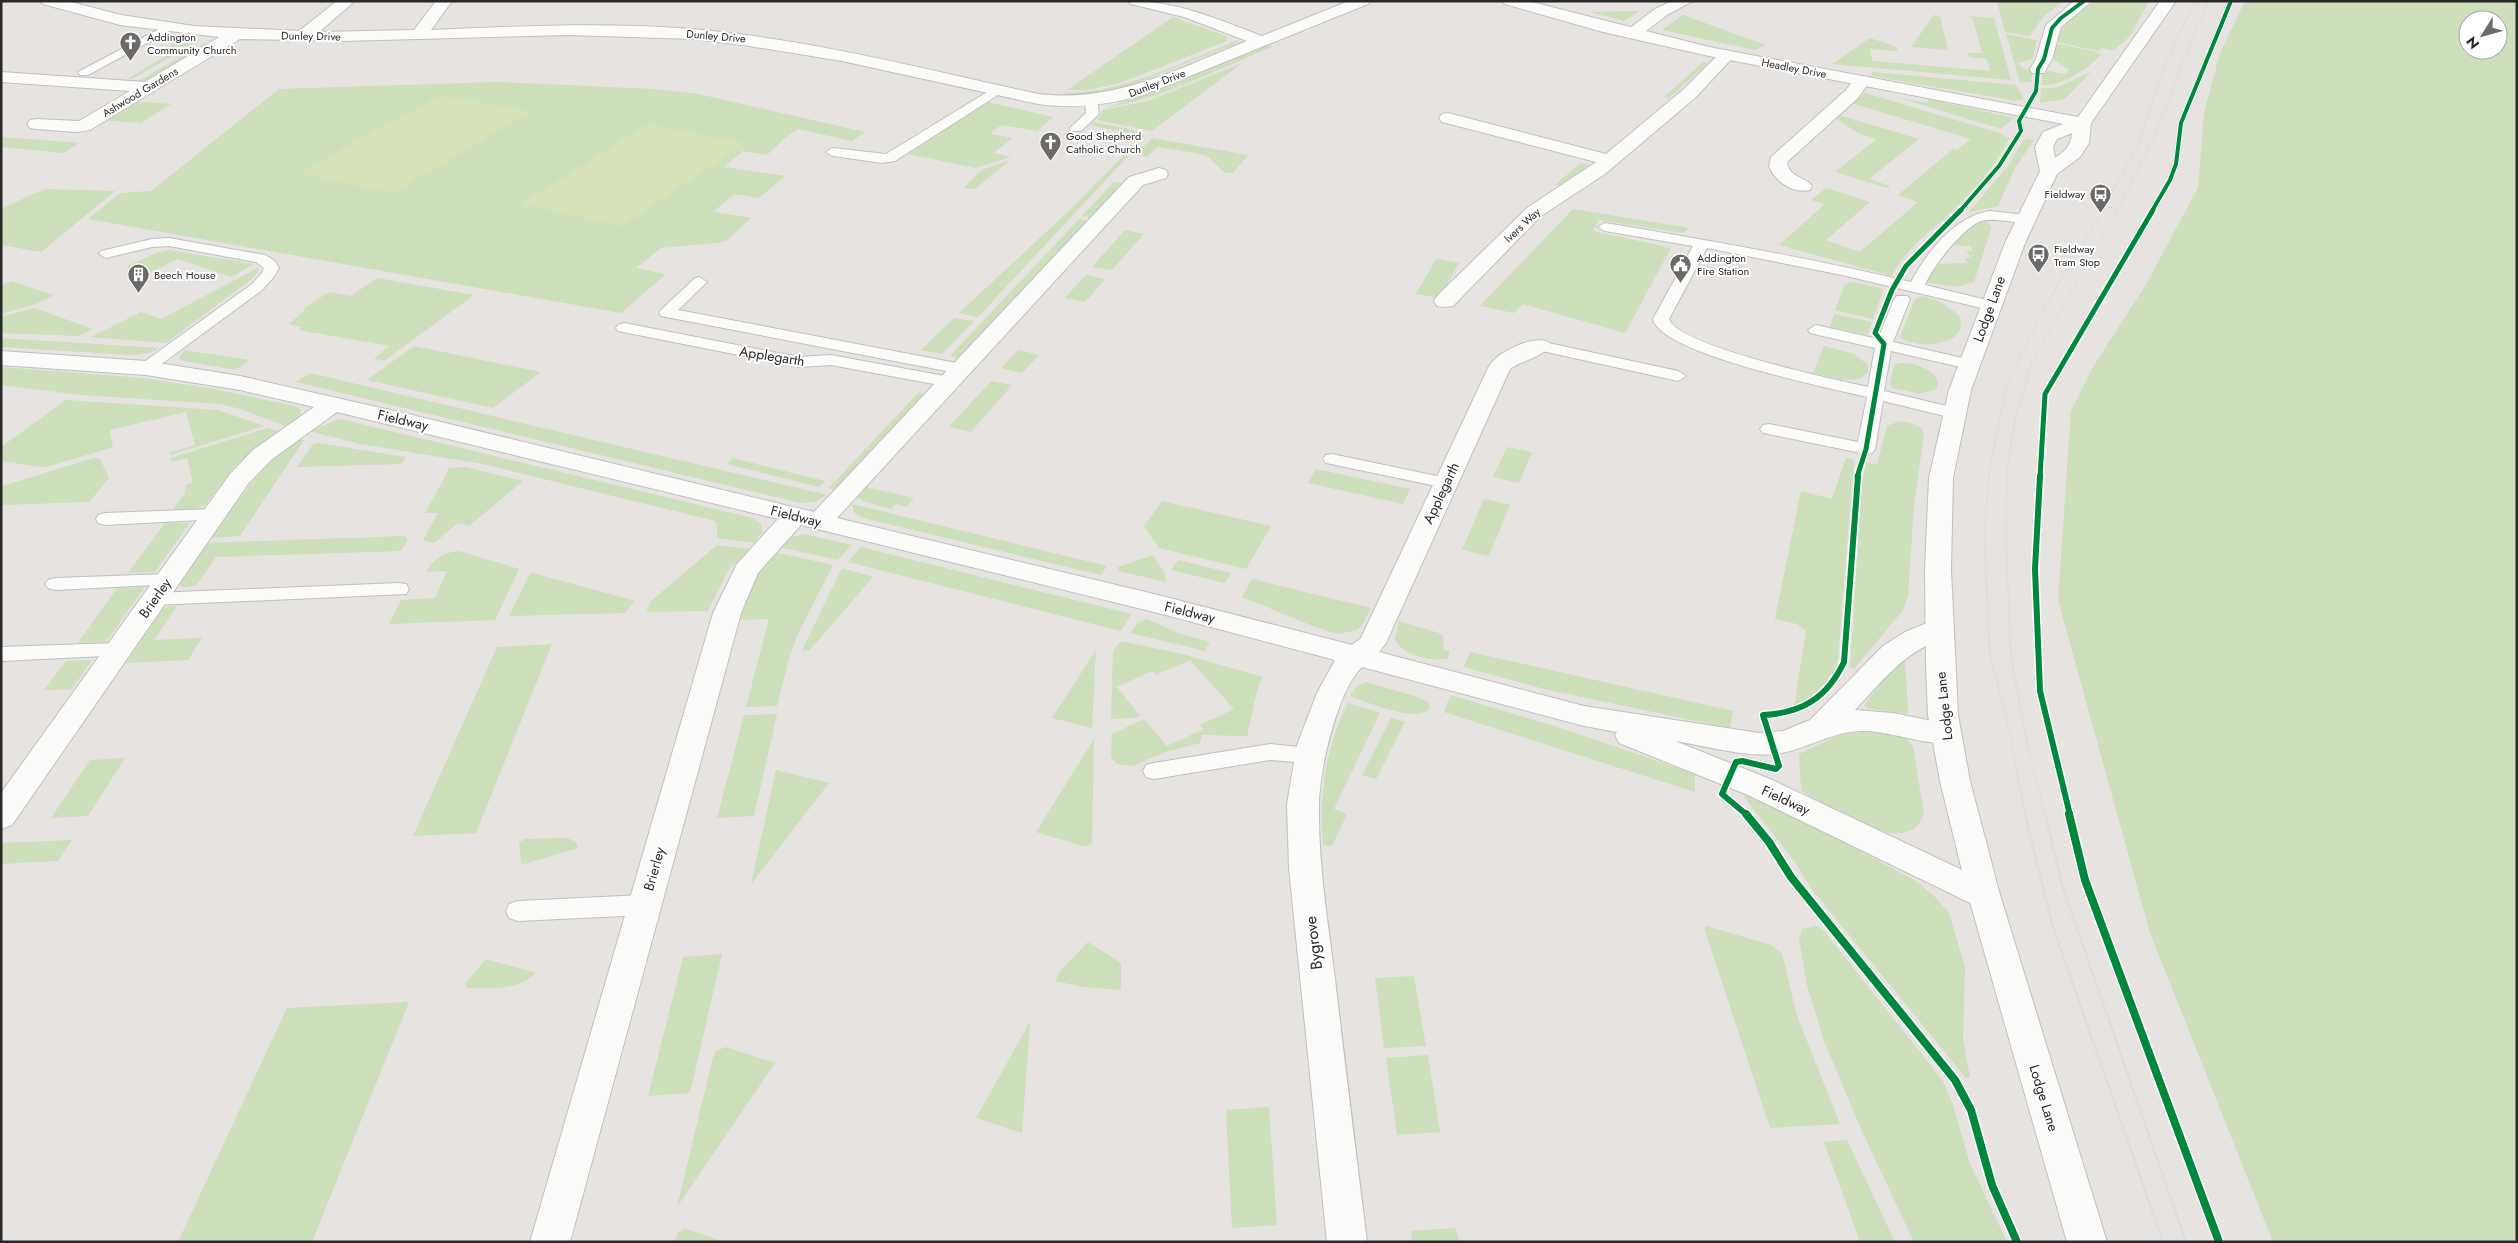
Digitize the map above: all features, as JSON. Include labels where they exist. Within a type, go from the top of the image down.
[{"type":"street","name":"Dunley Drive","points":[[48,1],[109,17],[169,27],[238,34],[302,37],[581,30],[717,35],[810,49],[1045,100],[1091,100],[1137,91],[1363,1]]},
{"type":"street","points":[[302,37],[347,1]]},
{"type":"street","points":[[419,35],[444,1]]},
{"type":"street","points":[[1136,1],[1189,14],[1261,41]]},
{"type":"street","name":"Headley Drive","points":[[1510,1],[1632,34],[1727,55],[2010,107],[2082,123]]},
{"type":"street","points":[[1632,34],[1661,12],[1685,1]]},
{"type":"street","points":[[2038,69],[2044,59],[2054,25],[2084,1]]},
{"type":"street","name":"Lodge Lane","points":[[2087,1242],[1984,895],[1946,734],[1939,629],[1941,478],[1953,412],[1969,364],[1990,305],[2049,171],[2074,153],[2080,143],[2082,123],[2168,1]]},
{"type":"street","name":"Ashwood Gardens","points":[[36,124],[84,126],[238,34]]},
{"type":"street","name":"Ivers Way","points":[[1445,301],[1534,212],[1589,177],[1690,93],[1727,55]]},
{"type":"street","points":[[1,77],[147,87]]},
{"type":"street","points":[[1803,186],[1782,173],[1779,169],[1778,161],[1852,94],[1862,81]]},
{"type":"street","points":[[1448,118],[1608,160]]},
{"type":"street","points":[[2049,171],[2044,147],[2049,136],[2082,123]]},
{"type":"street","points":[[807,519],[956,376],[1136,182],[1159,174]]},
{"type":"street","name":"Applegarth","points":[[1357,655],[1372,643],[1500,366],[1512,357],[1539,346]]},
{"type":"street","name":"Fieldway","points":[[1,358],[146,368],[232,382],[334,404],[1222,620],[1584,716],[1760,744],[1787,743],[1838,722],[1864,720],[1946,734]]},
{"type":"street","name":"Brierley","points":[[1,817],[213,515],[255,461],[334,404]]},
{"type":"street","name":"Brierley","points":[[550,1242],[700,705],[734,594],[746,570],[807,519]]},
{"type":"street","name":"Fieldway","points":[[1820,728],[1893,653],[1915,639],[1939,629]]},
{"type":"street","name":"Bygrove","points":[[1347,1242],[1305,868],[1303,804],[1310,755],[1331,693],[1344,668],[1357,655]]},
{"type":"street","name":"Fieldway","points":[[1584,716],[1759,787],[1984,895]]},
{"type":"lane","points":[[84,72],[169,27]]},
{"type":"lane","points":[[833,152],[882,159],[890,158],[997,90]]},
{"type":"lane","points":[[1076,128],[1093,114],[1091,100]]},
{"type":"lane","points":[[1917,287],[1918,279],[1940,250],[1974,218],[1994,215],[2027,219]]},
{"type":"lane","points":[[1605,227],[1702,242],[1917,287],[1990,305]]},
{"type":"lane","points":[[106,254],[152,243],[169,242],[260,258],[268,260],[271,265],[272,270],[268,276],[256,287],[146,368]]},
{"type":"lane","points":[[1702,242],[1660,319],[1666,329],[1735,360],[1953,412]]},
{"type":"lane","points":[[699,282],[667,313],[956,376]]},
{"type":"lane","points":[[1769,429],[1866,449],[1884,344],[1902,299]]},
{"type":"lane","name":"Applegarth","points":[[624,328],[799,362],[831,360],[956,376]]},
{"type":"lane","points":[[1816,330],[1969,364]]},
{"type":"lane","points":[[1539,346],[1678,376]]},
{"type":"lane","points":[[1332,459],[1446,483]]},
{"type":"lane","points":[[105,519],[213,515]]},
{"type":"lane","points":[[55,584],[161,589],[399,589]]},
{"type":"lane","points":[[1,654],[118,650]]},
{"type":"lane","points":[[1154,771],[1270,752],[1310,755]]},
{"type":"lane","points":[[518,911],[644,905]]},
{"type":"green space","points":[[1997,1],[2063,1],[2042,18],[2030,36],[2005,32]]},
{"type":"green space","points":[[2095,1],[2149,1],[2130,36],[2113,51],[2102,48],[2099,51],[2056,42],[2066,24]]},
{"type":"green space","points":[[2245,1],[2517,1],[2517,1242],[2273,1242],[2150,933],[2058,600],[2071,411],[2093,367],[2145,286],[2198,188],[2204,113],[2220,53]]},
{"type":"green space","points":[[1639,11],[1624,21],[1590,12]]},
{"type":"green space","points":[[1683,15],[1766,45],[1755,50],[1662,30]]},
{"type":"green space","points":[[1934,15],[1940,16],[1948,50],[1911,47]]},
{"type":"green space","points":[[1968,16],[1994,18],[2011,80],[1832,64],[1870,38],[1897,47],[1897,51],[1870,49],[1872,61],[1990,71],[1987,59],[1969,57],[1968,53],[1982,53],[1973,19]]},
{"type":"green space","points":[[1173,17],[1226,36],[1227,41],[1117,84],[1087,90],[1067,90]]},
{"type":"green space","points":[[2006,34],[2037,40],[2033,59],[2017,63],[2024,69],[2033,70],[2031,82],[2020,82]]},
{"type":"green space","points":[[182,40],[192,41],[188,44],[193,44],[132,79],[127,79],[176,50],[162,49]]},
{"type":"green space","points":[[1238,40],[1235,44],[1129,86],[1103,93],[1062,96],[1063,93],[1109,88],[1153,75]]},
{"type":"green space","points":[[205,43],[209,44],[149,80],[137,82]]},
{"type":"green space","points":[[2055,43],[2093,51],[2101,55],[2074,76],[2058,83],[2042,85],[2042,70],[2065,74],[2070,70],[2054,60]]},
{"type":"green space","points":[[1270,45],[1274,46],[1148,98],[1104,108],[1148,94]]},
{"type":"green space","points":[[1703,62],[1708,63],[1668,99],[1664,97]]},
{"type":"green space","points":[[1242,63],[1152,131],[1097,120],[1103,110],[1148,101]]},
{"type":"green space","points":[[1872,72],[2016,85],[2024,99],[2016,101],[1871,76]]},
{"type":"green space","points":[[2091,72],[2065,99],[2040,103],[2041,88],[2056,88]]},
{"type":"green space","points":[[496,82],[654,89],[698,94],[865,132],[852,141],[798,129],[767,155],[743,151],[724,167],[785,176],[759,198],[734,194],[713,212],[751,218],[725,242],[661,248],[636,268],[666,274],[621,313],[88,219],[120,193],[151,191],[279,89]]},
{"type":"green space","points":[[1865,93],[1999,133],[2009,139],[1983,178],[1959,204],[1918,241],[1897,266],[1892,276],[1779,245],[1825,204],[1811,200],[1826,188],[1870,202],[1826,240],[1860,252],[1918,202],[1898,195],[1953,149],[1957,150],[1971,139],[1851,103]]},
{"type":"green space","points":[[441,95],[531,112],[393,193],[298,173]]},
{"type":"green space","points":[[1900,98],[1927,103],[1929,99],[2014,118],[2001,129]]},
{"type":"green space","points":[[132,101],[171,104],[141,123],[101,120]]},
{"type":"green space","points":[[988,102],[1053,117],[1037,131],[1001,125],[990,134],[1012,138],[994,153],[1011,157],[975,168],[908,154]]},
{"type":"green space","points":[[1839,115],[1919,139],[1869,179],[1890,186],[1888,188],[1835,172],[1877,139],[1858,133],[1836,118]]},
{"type":"green space","points":[[1095,122],[1141,132],[1144,136],[1142,141],[978,317],[959,313],[1073,207],[1142,137],[1090,125]]},
{"type":"green space","points":[[648,124],[744,143],[623,226],[521,204]]},
{"type":"green space","points":[[1,138],[79,143],[64,153],[1,147]]},
{"type":"green space","points":[[1152,138],[1248,155],[1233,173],[1225,173],[1206,155],[1158,147],[1147,157],[1137,154]]},
{"type":"green space","points":[[2028,139],[2034,140],[2015,168],[1998,206],[1969,212],[2008,166],[2023,141]]},
{"type":"green space","points":[[1010,160],[975,189],[963,188],[982,170]]},
{"type":"green space","points":[[1581,163],[1589,165],[1559,186],[1555,185]]},
{"type":"green space","points":[[1114,182],[1122,183],[1091,217],[1082,216]]},
{"type":"green space","points":[[44,189],[115,191],[41,252],[1,245],[1,209]]},
{"type":"green space","points":[[1573,209],[1689,228],[1683,233],[1599,220],[1593,231],[1671,248],[1625,333],[1523,304],[1514,313],[1480,306]]},
{"type":"green space","points":[[1079,219],[1087,221],[958,358],[950,356]]},
{"type":"green space","points":[[1984,220],[1992,226],[1974,282],[1957,287],[1924,282],[1935,264],[1968,263],[1965,258],[1971,257],[1966,251],[1973,251],[1970,246],[1952,245],[1977,222]]},
{"type":"green space","points":[[1125,230],[1144,234],[1112,270],[1092,267]]},
{"type":"green space","points":[[169,250],[254,264],[231,277],[178,259],[147,274],[126,267],[156,253]]},
{"type":"green space","points":[[1436,259],[1459,263],[1440,298],[1416,294]]},
{"type":"green space","points":[[258,268],[258,272],[252,279],[166,343],[91,337],[141,312],[161,319]]},
{"type":"green space","points":[[1086,275],[1105,279],[1085,302],[1065,298]]},
{"type":"green space","points":[[377,278],[474,295],[384,361],[374,359],[390,346],[299,330],[301,327],[289,324],[305,310],[303,309],[329,292],[351,296]]},
{"type":"green space","points":[[11,281],[54,295],[38,303],[1,314],[1,286]]},
{"type":"green space","points":[[1853,282],[1884,289],[1873,319],[1835,310],[1845,284]]},
{"type":"green space","points":[[1923,296],[1939,301],[1959,315],[1961,325],[1958,333],[1951,339],[1941,343],[1918,344],[1900,337],[1915,299]]},
{"type":"green space","points":[[34,308],[93,329],[78,336],[1,333],[1,317]]},
{"type":"green space","points":[[1834,314],[1872,322],[1867,335],[1830,327]]},
{"type":"green space","points":[[954,318],[974,321],[942,354],[921,350]]},
{"type":"green space","points":[[1,338],[159,348],[149,353],[131,355],[1,347]]},
{"type":"green space","points":[[414,346],[541,372],[493,408],[367,380]]},
{"type":"green space","points":[[1824,346],[1854,354],[1868,365],[1868,372],[1857,379],[1850,380],[1813,373]]},
{"type":"green space","points":[[184,350],[250,360],[235,370],[184,361],[179,358]]},
{"type":"green space","points":[[1018,350],[1039,355],[1022,373],[1001,368]]},
{"type":"green space","points":[[1900,363],[1917,365],[1932,373],[1938,382],[1937,389],[1920,394],[1893,388],[1890,383],[1894,365]]},
{"type":"green space","points":[[1,367],[144,378],[209,388],[295,406],[301,410],[300,416],[288,427],[241,409],[220,404],[81,395],[1,385]]},
{"type":"green space","points":[[310,373],[828,495],[814,502],[801,503],[296,382]]},
{"type":"green space","points":[[991,381],[1012,385],[971,432],[949,427]]},
{"type":"green space","points":[[919,392],[924,393],[923,396],[835,490],[829,488]]},
{"type":"green space","points":[[66,400],[218,410],[264,426],[170,455],[169,453],[195,445],[186,412],[110,430],[113,447],[50,466],[41,467],[1,461],[1,447]]},
{"type":"green space","points":[[340,419],[753,518],[761,524],[762,532],[754,543],[717,538],[717,525],[715,521],[483,464],[360,444],[309,431]]},
{"type":"green space","points":[[1900,421],[1922,428],[1924,435],[1914,505],[1908,596],[1903,610],[1854,669],[1850,667],[1862,483],[1866,463],[1877,464],[1887,426]]},
{"type":"green space","points":[[268,428],[279,432],[236,465],[205,505],[196,509],[173,509],[185,493],[185,485],[193,482],[187,458],[172,462],[171,458]]},
{"type":"green space","points":[[298,439],[304,440],[240,536],[212,538],[251,484],[272,461]]},
{"type":"green space","points":[[318,443],[406,457],[401,464],[297,467],[313,444]]},
{"type":"green space","points":[[1507,447],[1532,452],[1519,483],[1493,477]]},
{"type":"green space","points":[[94,458],[100,459],[109,478],[89,502],[1,505],[2,486]]},
{"type":"green space","points":[[733,458],[825,481],[819,487],[727,464]]},
{"type":"green space","points":[[1846,458],[1854,460],[1838,659],[1832,674],[1821,688],[1808,699],[1794,707],[1806,631],[1797,624],[1775,619],[1801,491],[1832,499]]},
{"type":"green space","points":[[466,467],[523,481],[469,526],[458,523],[434,543],[423,540],[438,513],[425,513],[449,468]]},
{"type":"green space","points":[[1316,469],[1410,489],[1403,504],[1308,483]]},
{"type":"green space","points":[[866,487],[914,498],[907,507],[896,504],[891,509],[866,502],[857,497]]},
{"type":"green space","points":[[1484,499],[1510,505],[1489,556],[1462,550]]},
{"type":"green space","points":[[1162,501],[1271,526],[1246,569],[1159,548],[1144,526]]},
{"type":"green space","points":[[852,504],[1107,566],[1101,575],[863,518],[854,513]]},
{"type":"green space","points":[[165,523],[190,523],[155,572],[128,573]]},
{"type":"green space","points":[[803,534],[852,545],[838,560],[780,547],[789,538]]},
{"type":"green space","points":[[405,536],[408,539],[401,551],[216,557],[196,586],[182,587],[180,584],[208,543]]},
{"type":"green space","points":[[717,545],[750,549],[728,571],[708,611],[646,612],[651,601]]},
{"type":"green space","points":[[861,547],[1131,614],[1121,631],[848,562]]},
{"type":"green space","points":[[459,551],[519,569],[495,620],[389,624],[401,600],[435,598],[447,571],[426,572],[439,557]]},
{"type":"green space","points":[[774,552],[833,565],[797,636],[777,706],[746,707],[769,619],[737,620],[754,579]]},
{"type":"green space","points":[[1153,555],[1165,574],[1166,582],[1118,571],[1118,567]]},
{"type":"green space","points":[[1178,560],[1231,573],[1225,583],[1171,570]]},
{"type":"green space","points":[[842,568],[873,577],[809,651],[802,650]]},
{"type":"green space","points":[[533,573],[635,601],[625,613],[509,616],[529,575]]},
{"type":"green space","points":[[1252,579],[1371,608],[1362,625],[1357,630],[1338,634],[1315,627],[1242,597]]},
{"type":"green space","points":[[145,587],[106,642],[78,643],[117,588]]},
{"type":"green space","points":[[169,606],[177,606],[154,640],[202,638],[188,660],[126,663],[163,609]]},
{"type":"green space","points":[[1147,619],[1178,633],[1210,642],[1205,651],[1130,633],[1138,623]]},
{"type":"green space","points":[[1399,621],[1439,633],[1443,636],[1444,650],[1450,651],[1448,658],[1434,659],[1418,656],[1398,645],[1395,639]]},
{"type":"green space","points":[[1121,641],[1182,654],[1263,677],[1258,687],[1247,736],[1202,735],[1200,743],[1166,752],[1132,766],[1117,764],[1111,757],[1112,734],[1144,719],[1167,746],[1204,729],[1200,725],[1234,709],[1190,660],[1156,675],[1152,671],[1117,687],[1140,716],[1111,719],[1113,651]]},
{"type":"green space","points":[[552,644],[476,833],[413,836],[497,647]]},
{"type":"green space","points":[[1096,650],[1092,728],[1052,718]]},
{"type":"green space","points":[[1470,652],[1733,711],[1730,728],[1548,690],[1464,667]]},
{"type":"green space","points":[[92,660],[72,689],[44,690],[66,661]]},
{"type":"green space","points":[[1900,660],[1905,661],[1908,712],[1905,714],[1867,708],[1864,705]]},
{"type":"green space","points":[[1366,682],[1429,702],[1429,709],[1422,713],[1402,713],[1350,696],[1356,687]]},
{"type":"green space","points":[[1450,695],[1567,730],[1695,774],[1695,792],[1444,712]]},
{"type":"green space","points":[[1348,703],[1380,713],[1334,809],[1347,814],[1332,846],[1323,845],[1322,808],[1325,772],[1334,737]]},
{"type":"green space","points":[[777,714],[754,816],[717,818],[744,715]]},
{"type":"green space","points":[[1391,718],[1405,722],[1376,779],[1362,775]]},
{"type":"green space","points":[[1873,730],[1906,738],[1913,747],[1924,814],[1915,828],[1902,833],[1885,832],[1866,826],[1801,791],[1799,754],[1837,736]]},
{"type":"green space","points":[[1094,739],[1092,843],[1086,847],[1036,832]]},
{"type":"green space","points":[[125,758],[88,816],[51,818],[90,760]]},
{"type":"green space","points":[[776,770],[829,783],[751,884]]},
{"type":"green space","points":[[1748,795],[1796,817],[1916,881],[1934,896],[1949,913],[1965,967],[1963,1038],[1970,1077],[1966,1078],[1810,887],[1795,862],[1744,797]]},
{"type":"green space","points":[[567,838],[576,842],[578,848],[521,865],[519,843],[524,839]]},
{"type":"green space","points":[[72,840],[58,861],[1,864],[1,843]]},
{"type":"green space","points":[[1707,926],[1771,945],[1782,953],[1797,1016],[1840,1124],[1770,1128],[1704,928]]},
{"type":"green space","points":[[1817,926],[1825,932],[1943,1081],[1953,1105],[1969,1161],[2007,1242],[1914,1242],[1861,1129],[1824,1041],[1807,985],[1799,939],[1802,929]]},
{"type":"green space","points":[[1088,942],[1121,963],[1121,990],[1084,987],[1055,981],[1061,970]]},
{"type":"green space","points":[[722,954],[690,1093],[648,1096],[683,957]]},
{"type":"green space","points":[[486,959],[536,973],[512,986],[467,988],[465,984]]},
{"type":"green space","points":[[1414,976],[1426,1046],[1384,1048],[1375,978]]},
{"type":"green space","points":[[409,1002],[312,1242],[178,1242],[287,1008]]},
{"type":"green space","points":[[1030,1022],[1022,1133],[976,1118]]},
{"type":"green space","points":[[726,1047],[775,1063],[677,1207],[713,1057],[716,1051]]},
{"type":"green space","points":[[1428,1055],[1440,1132],[1397,1135],[1386,1058]]},
{"type":"green space","points":[[1269,1107],[1277,1225],[1232,1228],[1226,1110]]},
{"type":"green space","points":[[1847,1140],[1895,1242],[1860,1242],[1824,1142]]},
{"type":"green space","points":[[1456,1228],[1459,1242],[1412,1242],[1411,1231]]},
{"type":"green space","points":[[683,1229],[724,1242],[674,1242],[678,1233]]},
{"type":"tram line","points":[[2025,815],[2008,724],[1990,656],[1984,532],[1990,466],[2007,385],[2044,308],[2101,213],[2137,147],[2163,71],[2177,37],[2197,1]]},
{"type":"tram line","points":[[2045,815],[2029,752],[2011,658],[2006,542],[2007,470],[2016,414],[2033,360],[2113,218],[2155,136],[2191,41],[2209,1]]},
{"type":"tram line","points":[[2025,814],[2052,924],[2163,1242]]},
{"type":"tram line","points":[[2045,814],[2063,888],[2186,1242]]},
{"type":"cycle path","points":[[2017,1242],[1992,1185],[1971,1110],[1955,1080],[1791,877],[1753,821],[1722,794],[1736,762],[1742,761],[1776,769],[1779,766],[1763,715],[1784,714],[1807,706],[1833,680],[1844,662],[1857,479],[1866,449],[1884,344],[1875,333],[1892,290],[1906,266],[1976,194],[1999,166],[2021,131],[2019,121],[2036,91],[2038,69],[2044,59],[2052,28],[2061,18],[2084,1]]},
{"type":"cycle path","points":[[2219,1242],[2085,880],[2040,691],[2035,569],[2045,394],[2170,180],[2176,164],[2181,123],[2231,1]]},
{"type":"place","name":"Addington Community Church","points":[[131,62]]},
{"type":"place","name":"Good Shepherd Catholic Church","points":[[1050,161]]},
{"type":"place","name":"Fieldway","points":[[2101,213]]},
{"type":"place","name":"Fieldway Tram Stop","points":[[2038,274]]},
{"type":"place","name":"Addington Fire Station","points":[[1681,283]]},
{"type":"place","name":"Beech House","points":[[138,294]]}]
